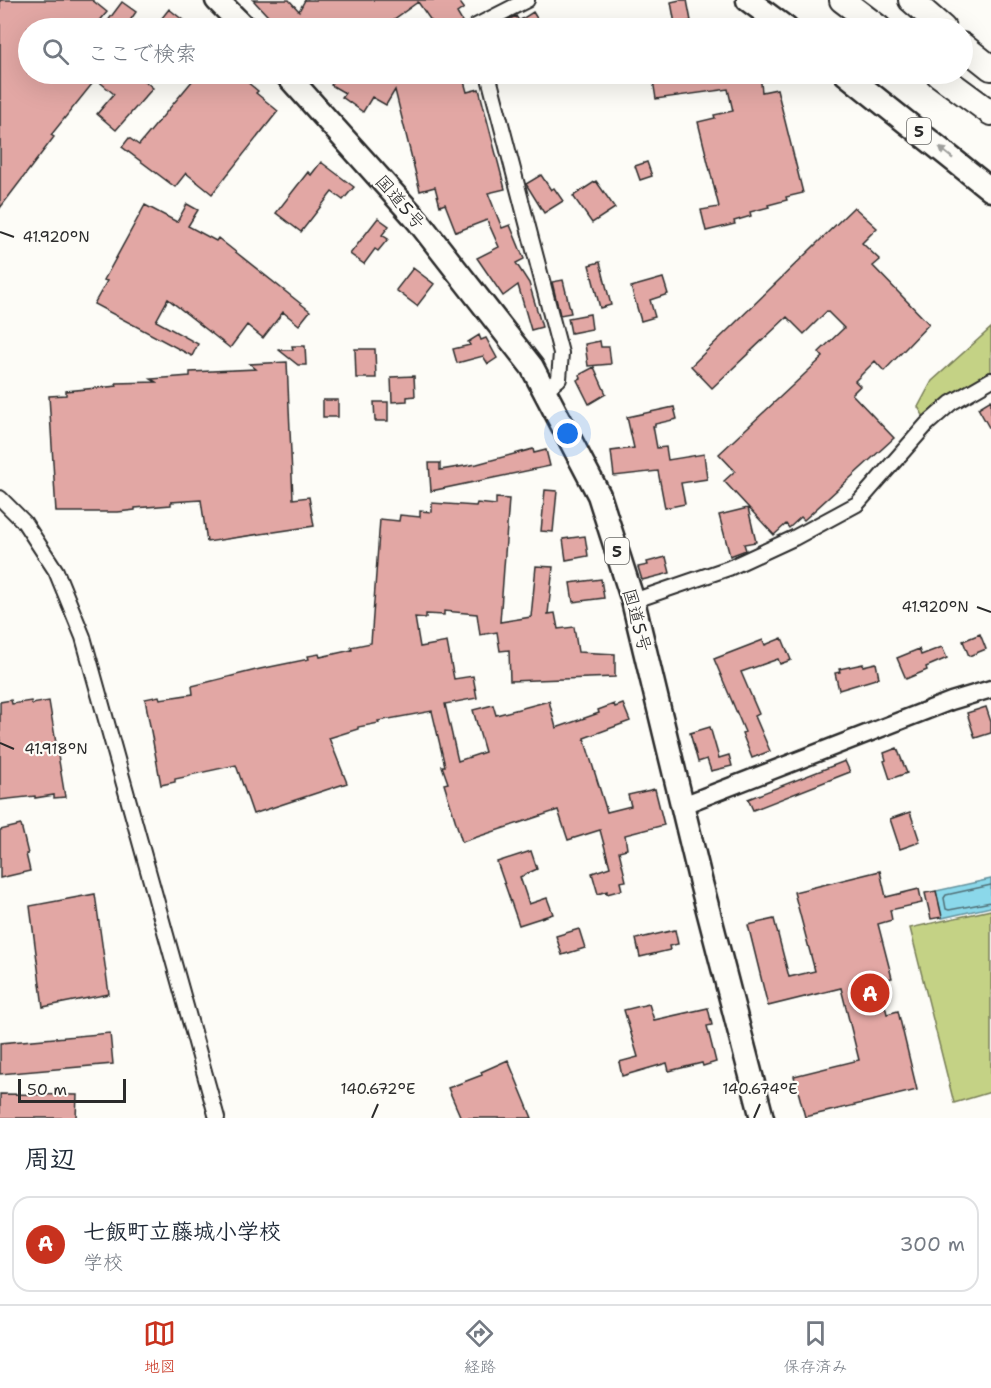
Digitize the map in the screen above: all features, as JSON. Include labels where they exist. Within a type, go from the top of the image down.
[{"type":"highway","points":[[217,0],[235,18]]},
{"type":"highway","points":[[748,0],[772,18]]},
{"type":"highway","points":[[842,0],[866,18]]},
{"type":"highway","points":[[911,0],[932,18]]},
{"type":"highway","points":[[973,53],[991,68]]},
{"type":"highway","name":"国道5号","points":[[295,84],[418,221],[532,367],[599,495],[633,601],[701,883],[762,1118]]},
{"type":"highway","name":"5","points":[[858,84],[991,190]]},
{"type":"highway","points":[[952,84],[991,113]]},
{"type":"street","points":[[491,18],[526,0]]},
{"type":"street","points":[[491,84],[561,353],[559,379],[545,390]]},
{"type":"street","points":[[633,601],[729,568],[794,538],[857,504],[927,424],[951,403],[991,380]]},
{"type":"street","points":[[0,498],[24,522],[56,571],[82,637],[217,1118]]},
{"type":"street","points":[[683,805],[951,701],[991,689]]},
{"type":"green space","points":[[991,328],[991,376],[924,417],[918,407],[932,381]]},
{"type":"green space","points":[[991,910],[991,1092],[954,1103],[910,928]]},
{"type":"water","points":[[991,879],[991,907],[942,918],[936,891]]},
{"type":"building","points":[[0,0],[92,0],[107,12],[102,18],[18,18],[18,84],[92,84],[51,135],[54,137],[0,208]]},
{"type":"building","points":[[253,0],[289,0],[299,11],[305,0],[458,0],[464,8],[457,13],[460,18],[429,18],[418,2],[396,18],[270,18]]},
{"type":"building","points":[[687,0],[690,18],[674,18],[671,2]]},
{"type":"building","points":[[122,2],[136,12],[132,18],[110,18]]},
{"type":"building","points":[[169,9],[180,18],[162,18]]},
{"type":"building","points":[[533,12],[537,18],[524,18]]},
{"type":"building","points":[[102,84],[148,84],[153,88],[116,130],[97,114],[114,94]]},
{"type":"building","points":[[190,84],[250,84],[258,91],[256,93],[278,111],[212,194],[186,173],[175,187],[122,147],[129,138],[139,145]]},
{"type":"building","points":[[465,84],[467,92],[479,89],[505,189],[488,193],[502,228],[510,225],[524,259],[516,263],[529,283],[542,327],[531,330],[518,285],[503,296],[477,258],[499,247],[487,220],[456,232],[445,204],[440,206],[435,187],[420,191],[395,90],[386,105],[372,97],[363,112],[342,97],[345,93],[331,85]]},
{"type":"building","points":[[654,84],[761,84],[762,92],[777,89],[803,193],[786,197],[787,200],[750,212],[751,216],[734,221],[735,224],[706,231],[701,210],[719,207],[698,122],[715,118],[714,115],[733,111],[728,89],[656,99]]},
{"type":"building","points":[[321,162],[354,187],[343,200],[332,192],[301,232],[276,213],[308,172],[311,175]]},
{"type":"building","points":[[647,162],[652,176],[640,180],[635,166]]},
{"type":"building","points":[[541,175],[551,190],[554,188],[563,201],[544,213],[526,184]]},
{"type":"building","points":[[596,181],[615,208],[592,223],[573,196]]},
{"type":"building","points":[[187,204],[198,210],[188,226],[216,241],[218,238],[310,311],[299,325],[283,312],[263,338],[247,325],[230,348],[168,299],[156,321],[198,344],[192,356],[94,304],[107,281],[104,280],[145,205],[177,222]]},
{"type":"building","points":[[854,207],[877,228],[862,243],[880,260],[873,266],[929,324],[884,371],[875,361],[855,381],[860,386],[852,394],[894,438],[804,520],[801,517],[789,528],[786,524],[774,535],[724,481],[735,471],[719,454],[823,357],[819,352],[844,328],[827,311],[804,334],[787,317],[712,388],[691,366]]},
{"type":"building","points":[[378,218],[389,226],[382,235],[388,239],[378,251],[375,249],[364,264],[350,254]]},
{"type":"building","points":[[600,262],[611,305],[600,308],[589,265]]},
{"type":"building","points":[[413,268],[434,284],[417,306],[396,290]]},
{"type":"building","points":[[663,278],[668,294],[650,300],[655,317],[641,321],[631,287]]},
{"type":"building","points":[[563,280],[571,313],[560,315],[552,282]]},
{"type":"building","points":[[590,314],[592,329],[571,333],[568,318]]},
{"type":"building","points":[[479,335],[481,340],[486,338],[497,358],[488,364],[483,356],[457,363],[453,349],[470,345],[468,342]]},
{"type":"building","points":[[600,341],[601,347],[609,347],[611,364],[588,366],[585,344]]},
{"type":"building","points":[[292,346],[305,346],[306,365],[298,365],[279,350],[293,350]]},
{"type":"building","points":[[355,349],[375,349],[376,378],[356,378]]},
{"type":"building","points":[[287,362],[293,499],[309,497],[314,526],[207,542],[201,500],[171,502],[171,505],[118,512],[56,512],[49,396],[66,395],[66,391],[117,386],[116,383],[156,382],[151,379],[190,376],[190,372],[256,369],[250,364]]},
{"type":"building","points":[[594,367],[606,394],[589,404],[577,380],[581,378],[579,375]]},
{"type":"building","points":[[414,376],[415,396],[407,397],[407,401],[392,402],[391,377]]},
{"type":"building","points":[[323,400],[338,400],[338,417],[323,417]]},
{"type":"building","points":[[991,400],[991,431],[978,408]]},
{"type":"building","points":[[374,402],[388,402],[388,421],[375,421]]},
{"type":"building","points":[[674,407],[677,419],[653,426],[657,448],[666,447],[668,460],[704,454],[707,479],[681,483],[685,504],[665,508],[658,471],[614,476],[611,451],[634,448],[627,417]]},
{"type":"building","points":[[533,449],[534,453],[546,450],[550,466],[431,491],[429,463],[440,463],[440,470],[477,464]]},
{"type":"building","points":[[545,490],[557,491],[553,532],[541,531]]},
{"type":"building","points":[[496,498],[509,499],[500,622],[531,617],[536,566],[553,567],[548,614],[555,613],[558,629],[574,627],[578,652],[615,654],[615,677],[510,681],[509,650],[500,651],[497,632],[480,635],[477,614],[444,611],[444,615],[426,614],[426,618],[415,617],[420,647],[447,642],[454,679],[473,676],[477,698],[445,704],[458,761],[485,752],[473,710],[493,705],[496,715],[549,701],[556,728],[599,713],[598,710],[614,704],[615,707],[623,704],[630,721],[584,738],[607,812],[631,806],[628,795],[655,789],[664,825],[625,835],[627,849],[619,851],[626,881],[620,882],[622,890],[598,894],[592,873],[610,867],[600,830],[568,840],[558,810],[462,842],[444,784],[448,783],[442,766],[445,766],[432,711],[378,721],[379,723],[358,727],[358,729],[329,738],[347,783],[253,814],[236,765],[175,779],[175,782],[161,785],[145,699],[193,694],[192,686],[309,659],[308,656],[319,654],[320,657],[352,650],[351,647],[371,643],[380,519],[399,521],[400,515],[420,517],[420,511],[432,512],[432,503],[496,505]]},
{"type":"building","points":[[748,508],[756,542],[744,544],[746,550],[730,556],[719,515]]},
{"type":"building","points":[[585,536],[588,556],[566,560],[563,539]]},
{"type":"building","points":[[666,557],[670,573],[642,580],[638,567]]},
{"type":"building","points":[[601,579],[604,598],[573,602],[570,583]]},
{"type":"building","points":[[980,634],[986,649],[969,656],[963,641]]},
{"type":"building","points":[[782,638],[791,660],[780,664],[778,659],[741,672],[759,714],[755,716],[770,751],[752,758],[742,733],[745,732],[714,659],[763,640],[765,645]]},
{"type":"building","points":[[942,647],[947,658],[906,679],[897,658],[919,649],[921,655]]},
{"type":"building","points":[[876,663],[879,678],[839,690],[835,673],[840,672],[839,669]]},
{"type":"building","points":[[11,700],[12,704],[49,701],[65,797],[54,798],[54,795],[0,800],[0,702]]},
{"type":"building","points":[[986,707],[991,722],[991,733],[975,738],[967,713]]},
{"type":"building","points":[[710,727],[719,758],[729,755],[732,766],[711,771],[707,759],[698,762],[690,733]]},
{"type":"building","points":[[897,748],[907,773],[890,779],[884,753]]},
{"type":"building","points":[[845,761],[850,772],[753,810],[748,799]]},
{"type":"building","points":[[910,812],[920,842],[900,849],[890,819]]},
{"type":"building","points":[[21,825],[30,871],[0,878],[0,830]]},
{"type":"building","points":[[531,851],[537,869],[520,877],[529,904],[547,898],[553,914],[519,925],[497,862]]},
{"type":"building","points":[[880,871],[886,897],[919,889],[922,903],[890,910],[892,920],[878,924],[892,978],[879,981],[887,1014],[898,1011],[917,1090],[805,1117],[794,1076],[859,1060],[841,988],[768,1006],[748,925],[774,919],[789,977],[815,971],[794,892]]},
{"type":"building","points":[[936,891],[942,917],[931,919],[925,893]]},
{"type":"building","points":[[95,894],[109,994],[43,1007],[30,906]]},
{"type":"building","points":[[579,929],[585,948],[562,955],[556,936]]},
{"type":"building","points":[[675,930],[678,944],[669,946],[670,950],[640,957],[636,939]]},
{"type":"building","points":[[649,1004],[654,1020],[708,1008],[712,1025],[707,1026],[716,1062],[669,1071],[667,1063],[622,1076],[619,1062],[638,1057],[624,1010]]},
{"type":"building","points":[[110,1033],[113,1064],[0,1074],[0,1043]]},
{"type":"building","points":[[508,1060],[532,1118],[461,1118],[448,1088],[482,1075],[481,1072]]},
{"type":"building","points":[[0,1094],[77,1095],[76,1118],[0,1118]]},
{"type":"place","name":"七飯町立藤城小学校","points":[[870,993]]}]
